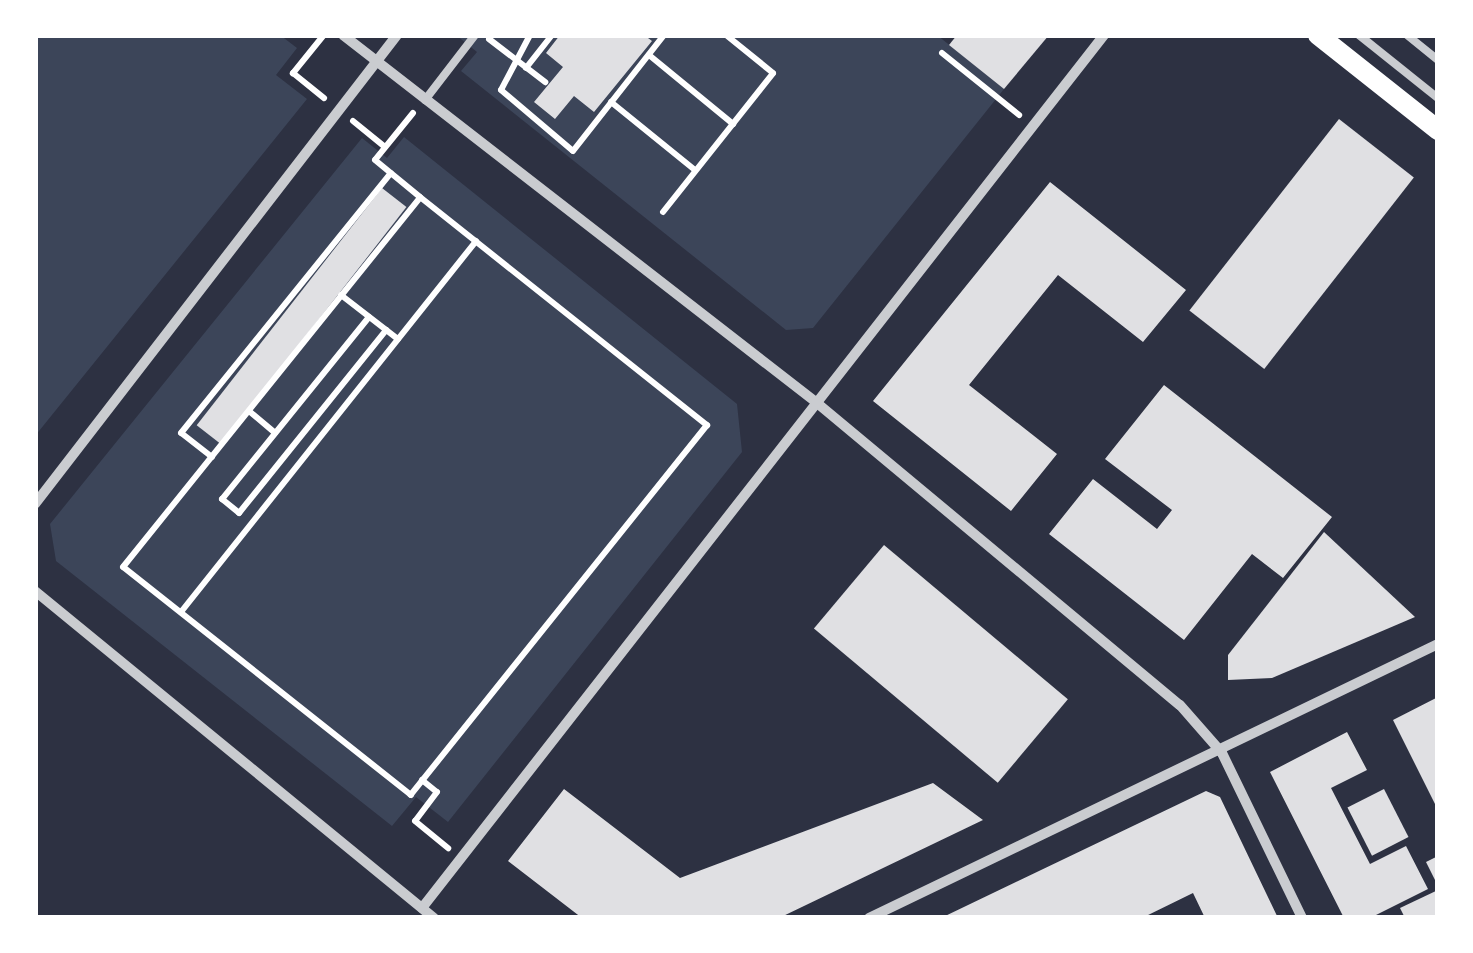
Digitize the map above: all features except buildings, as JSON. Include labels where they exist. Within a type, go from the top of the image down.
[{"type":"main road","points":[[1318,35],[1438,130]]},
{"type":"street","points":[[343,35],[818,403],[1180,705],[1222,753],[1302,918]]},
{"type":"street","points":[[35,504],[397,35]]},
{"type":"street","points":[[422,908],[1104,35]]},
{"type":"street","points":[[35,591],[434,918]]},
{"type":"street","points":[[868,918],[1222,753],[1438,644]]},
{"type":"lane","points":[[425,100],[475,35]]},
{"type":"lane","points":[[1359,35],[1438,98]]},
{"type":"lane","points":[[1407,35],[1438,60]]},
{"type":"path","points":[[484,35],[545,82]]},
{"type":"path","points":[[530,35],[513,57],[504,96],[572,151],[664,35]]},
{"type":"path","points":[[526,68],[552,35]]},
{"type":"path","points":[[663,212],[773,73],[726,35]]},
{"type":"path","points":[[942,53],[1033,126]]},
{"type":"path","points":[[649,55],[733,124]]},
{"type":"path","points":[[420,197],[124,567],[410,795],[707,425],[375,160],[425,100]]},
{"type":"path","points":[[611,102],[696,170]]},
{"type":"path","points":[[212,457],[181,432],[391,173]]},
{"type":"path","points":[[181,612],[476,241]]},
{"type":"path","points":[[342,295],[398,339]]},
{"type":"path","points":[[369,317],[222,499],[239,513],[386,330]]},
{"type":"path","points":[[248,411],[275,433]]},
{"type":"path","points":[[422,780],[438,792],[414,821],[462,858]]},
{"type":"shaded area","points":[[35,35],[280,35],[297,48],[276,75],[307,99],[35,436]]},
{"type":"shaded area","points":[[456,35],[937,35],[1004,89],[813,328],[786,330],[461,71],[477,52]]},
{"type":"shaded area","points":[[404,137],[737,404],[742,452],[448,822],[416,797],[392,826],[56,561],[50,524],[362,138],[387,158]]}]
